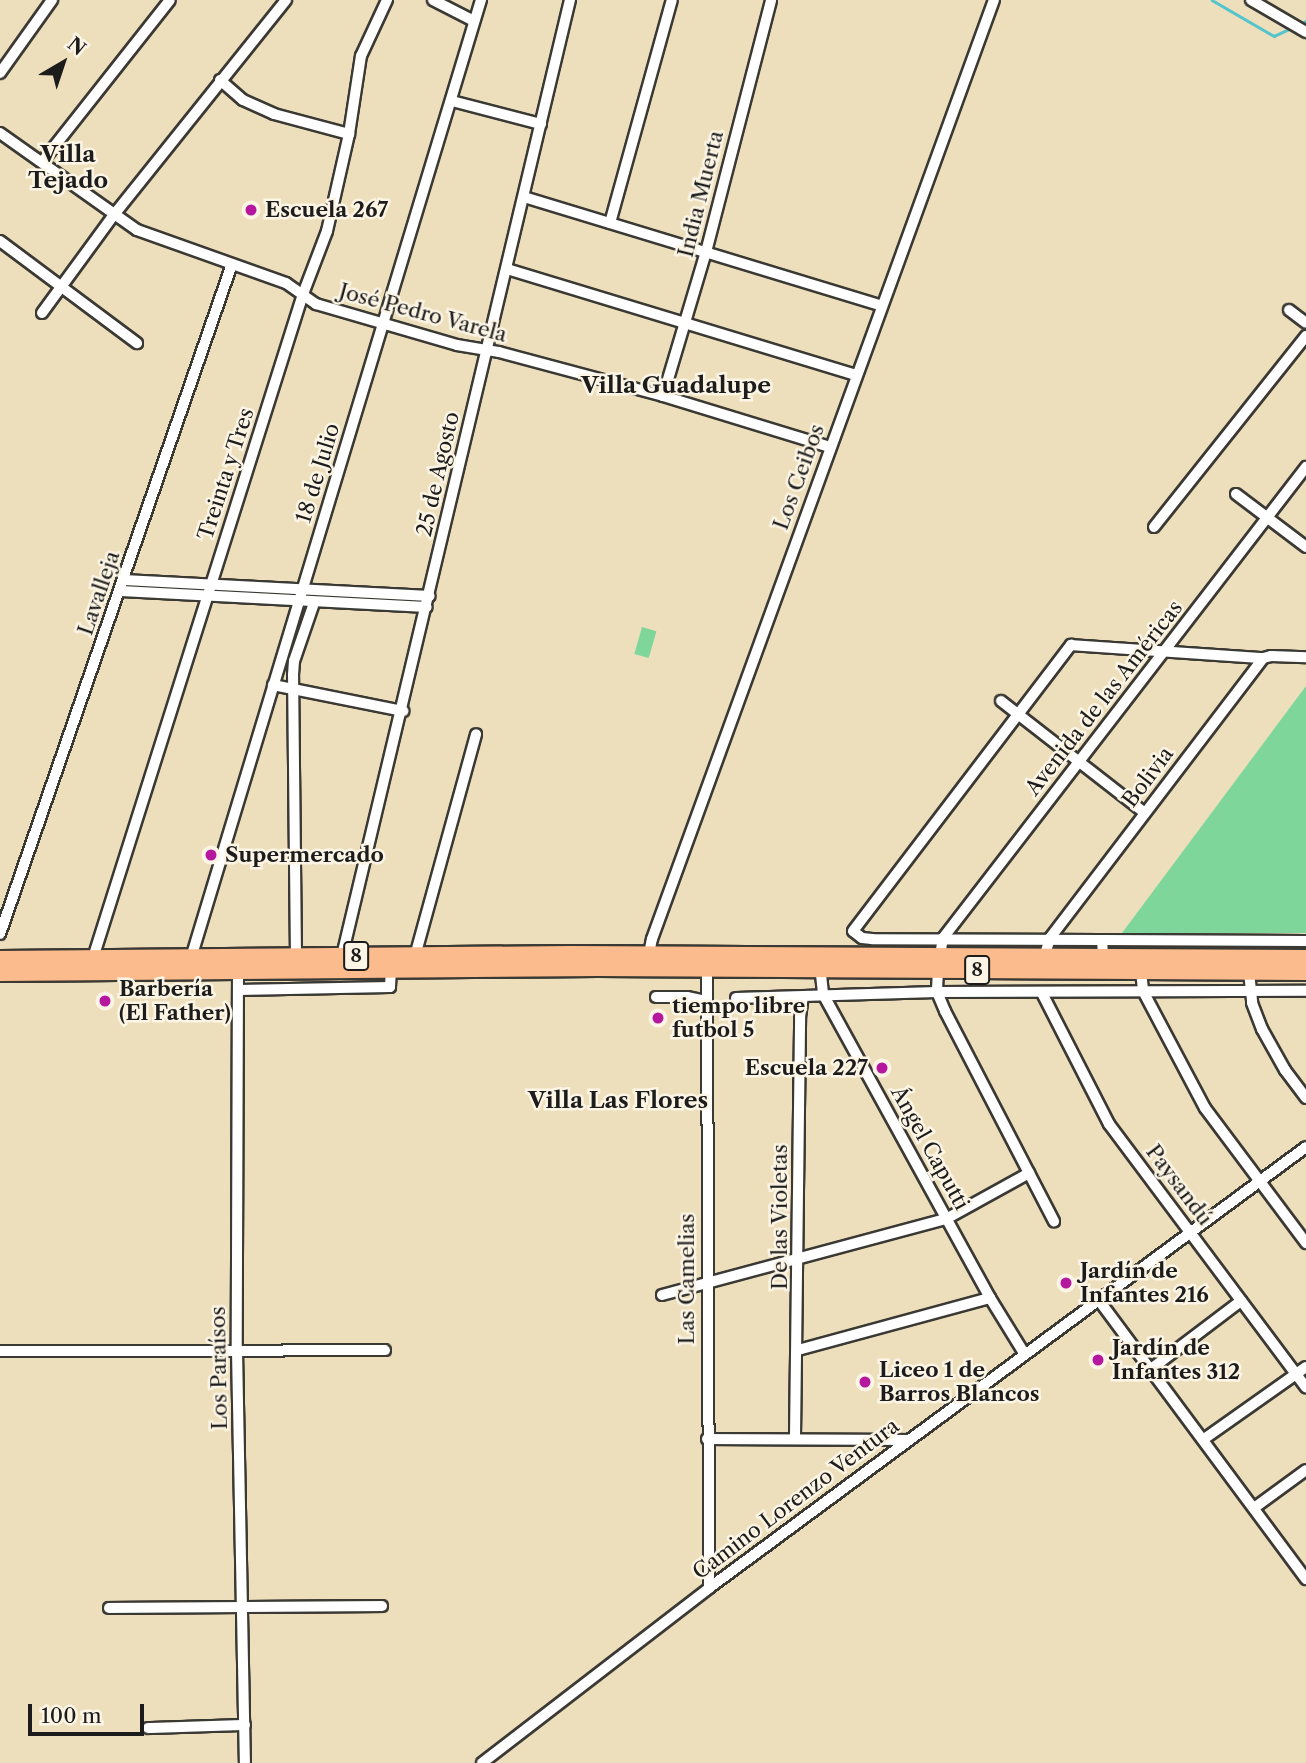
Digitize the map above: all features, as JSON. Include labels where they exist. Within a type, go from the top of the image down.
[{"type":"highway","name":"8","points":[[0,959],[415,956],[648,962],[939,963],[1140,971],[1306,972]]},
{"type":"highway","name":"8","points":[[939,963],[1044,957],[1306,958]]},
{"type":"highway","name":"8","points":[[0,973],[391,970],[648,962],[707,969],[820,963]]},
{"type":"street","points":[[0,74],[52,0]]},
{"type":"street","points":[[42,162],[170,0]]},
{"type":"street","points":[[42,313],[113,216],[220,79],[286,0]]},
{"type":"street","name":"Treinta y Tres","points":[[93,958],[303,294],[327,231],[349,134],[361,56],[387,0]]},
{"type":"street","points":[[433,0],[474,21]]},
{"type":"street","name":"18 de Julio","points":[[191,958],[481,0]]},
{"type":"street","name":"25 de Agosto","points":[[342,957],[429,602],[570,0]]},
{"type":"street","points":[[610,223],[672,0]]},
{"type":"street","name":"India Muerta","points":[[663,396],[687,323],[771,0]]},
{"type":"street","name":"Los Ceibos","points":[[648,962],[830,447],[994,0]]},
{"type":"street","points":[[1251,0],[1306,32]]},
{"type":"street","points":[[220,79],[243,100],[265,110],[320,128],[349,134]]},
{"type":"street","points":[[452,101],[541,124]]},
{"type":"street","name":"José Pedro Varela","points":[[0,133],[113,216],[149,236],[286,283],[316,304],[382,324],[663,396],[830,447]]},
{"type":"street","points":[[524,197],[882,306]]},
{"type":"street","points":[[0,241],[137,343]]},
{"type":"street","name":"Lavalleja","points":[[0,934],[121,592],[232,264]]},
{"type":"street","points":[[507,269],[856,375]]},
{"type":"street","points":[[1289,310],[1306,323]]},
{"type":"street","points":[[1154,527],[1306,337]]},
{"type":"street","name":"Avenida de las Américas","points":[[937,992],[943,938],[1306,467]]},
{"type":"street","points":[[1236,494],[1306,547]]},
{"type":"street","points":[[124,580],[303,590],[429,602]]},
{"type":"street","points":[[121,592],[314,603],[429,602]]},
{"type":"street","points":[[296,957],[294,661],[314,603]]},
{"type":"street","points":[[1306,657],[1272,656],[1263,659],[1071,645],[853,932],[862,938],[872,939],[1306,941]]},
{"type":"street","name":"Bolivia","points":[[1044,957],[1050,938],[1263,659]]},
{"type":"street","points":[[273,685],[403,711]]},
{"type":"street","points":[[1001,701],[1145,813]]},
{"type":"street","points":[[415,956],[476,734]]},
{"type":"street","points":[[1102,940],[1104,957]]},
{"type":"street","name":"Ángel Caputti","points":[[820,963],[822,994],[990,1298],[1024,1353]]},
{"type":"street","name":"Las Camelias","points":[[707,969],[709,1588]]},
{"type":"street","points":[[238,990],[390,987],[391,970]]},
{"type":"street","points":[[1140,971],[1143,991],[1205,1108],[1306,1243]]},
{"type":"street","name":"Los Paraísos","points":[[238,972],[237,1350],[245,1763]]},
{"type":"street","points":[[1249,972],[1250,992],[1256,1015],[1272,1047],[1306,1098]]},
{"type":"street","points":[[736,998],[937,992],[1306,991]]},
{"type":"street","points":[[937,992],[1054,1221]]},
{"type":"street","name":"Paysandú","points":[[1042,993],[1109,1124],[1306,1387]]},
{"type":"street","name":"De las Violetas","points":[[795,1437],[800,1017],[803,996]]},
{"type":"street","points":[[656,997],[687,997],[706,1001]]},
{"type":"street","name":"Camino Lorenzo Ventura","points":[[482,1763],[709,1588],[1306,1147]]},
{"type":"street","points":[[662,1295],[946,1219],[1029,1173]]},
{"type":"street","points":[[798,1350],[990,1298]]},
{"type":"street","points":[[1098,1299],[1306,1579]]},
{"type":"street","points":[[1151,1369],[1241,1301]]},
{"type":"street","points":[[0,1350],[385,1350]]},
{"type":"street","points":[[1203,1440],[1306,1367]]},
{"type":"street","points":[[707,1439],[795,1437],[908,1440]]},
{"type":"street","points":[[1254,1508],[1306,1470]]},
{"type":"street","points":[[109,1608],[382,1606]]},
{"type":"street","points":[[148,1728],[245,1725]]},
{"type":"green space","points":[[642,627],[656,631],[649,658],[634,654]]},
{"type":"green space","points":[[1306,686],[1306,933],[1122,933]]},
{"type":"waterway","points":[[1212,0],[1274,36],[1289,29]]},
{"type":"waterway","points":[[1302,23],[1306,21]]},
{"type":"place","name":"Escuela 267","points":[[251,210]]},
{"type":"place","name":"Supermercado","points":[[211,855]]},
{"type":"place","name":"Barbería (El Father)","points":[[105,1001]]},
{"type":"place","name":"tiempo libre futbol 5","points":[[658,1018]]},
{"type":"place","name":"Escuela 227","points":[[882,1068]]},
{"type":"place","name":"Jardín de Infantes 216","points":[[1066,1283]]},
{"type":"place","name":"Jardín de Infantes 312","points":[[1098,1360]]},
{"type":"place","name":"Liceo 1 de Barros Blancos","points":[[865,1382]]},
{"type":"district","name":"Villa Tejado","points":[[68,167]]},
{"type":"district","name":"Villa Guadalupe","points":[[676,385]]},
{"type":"district","name":"Villa Las Flores","points":[[618,1100]]}]
